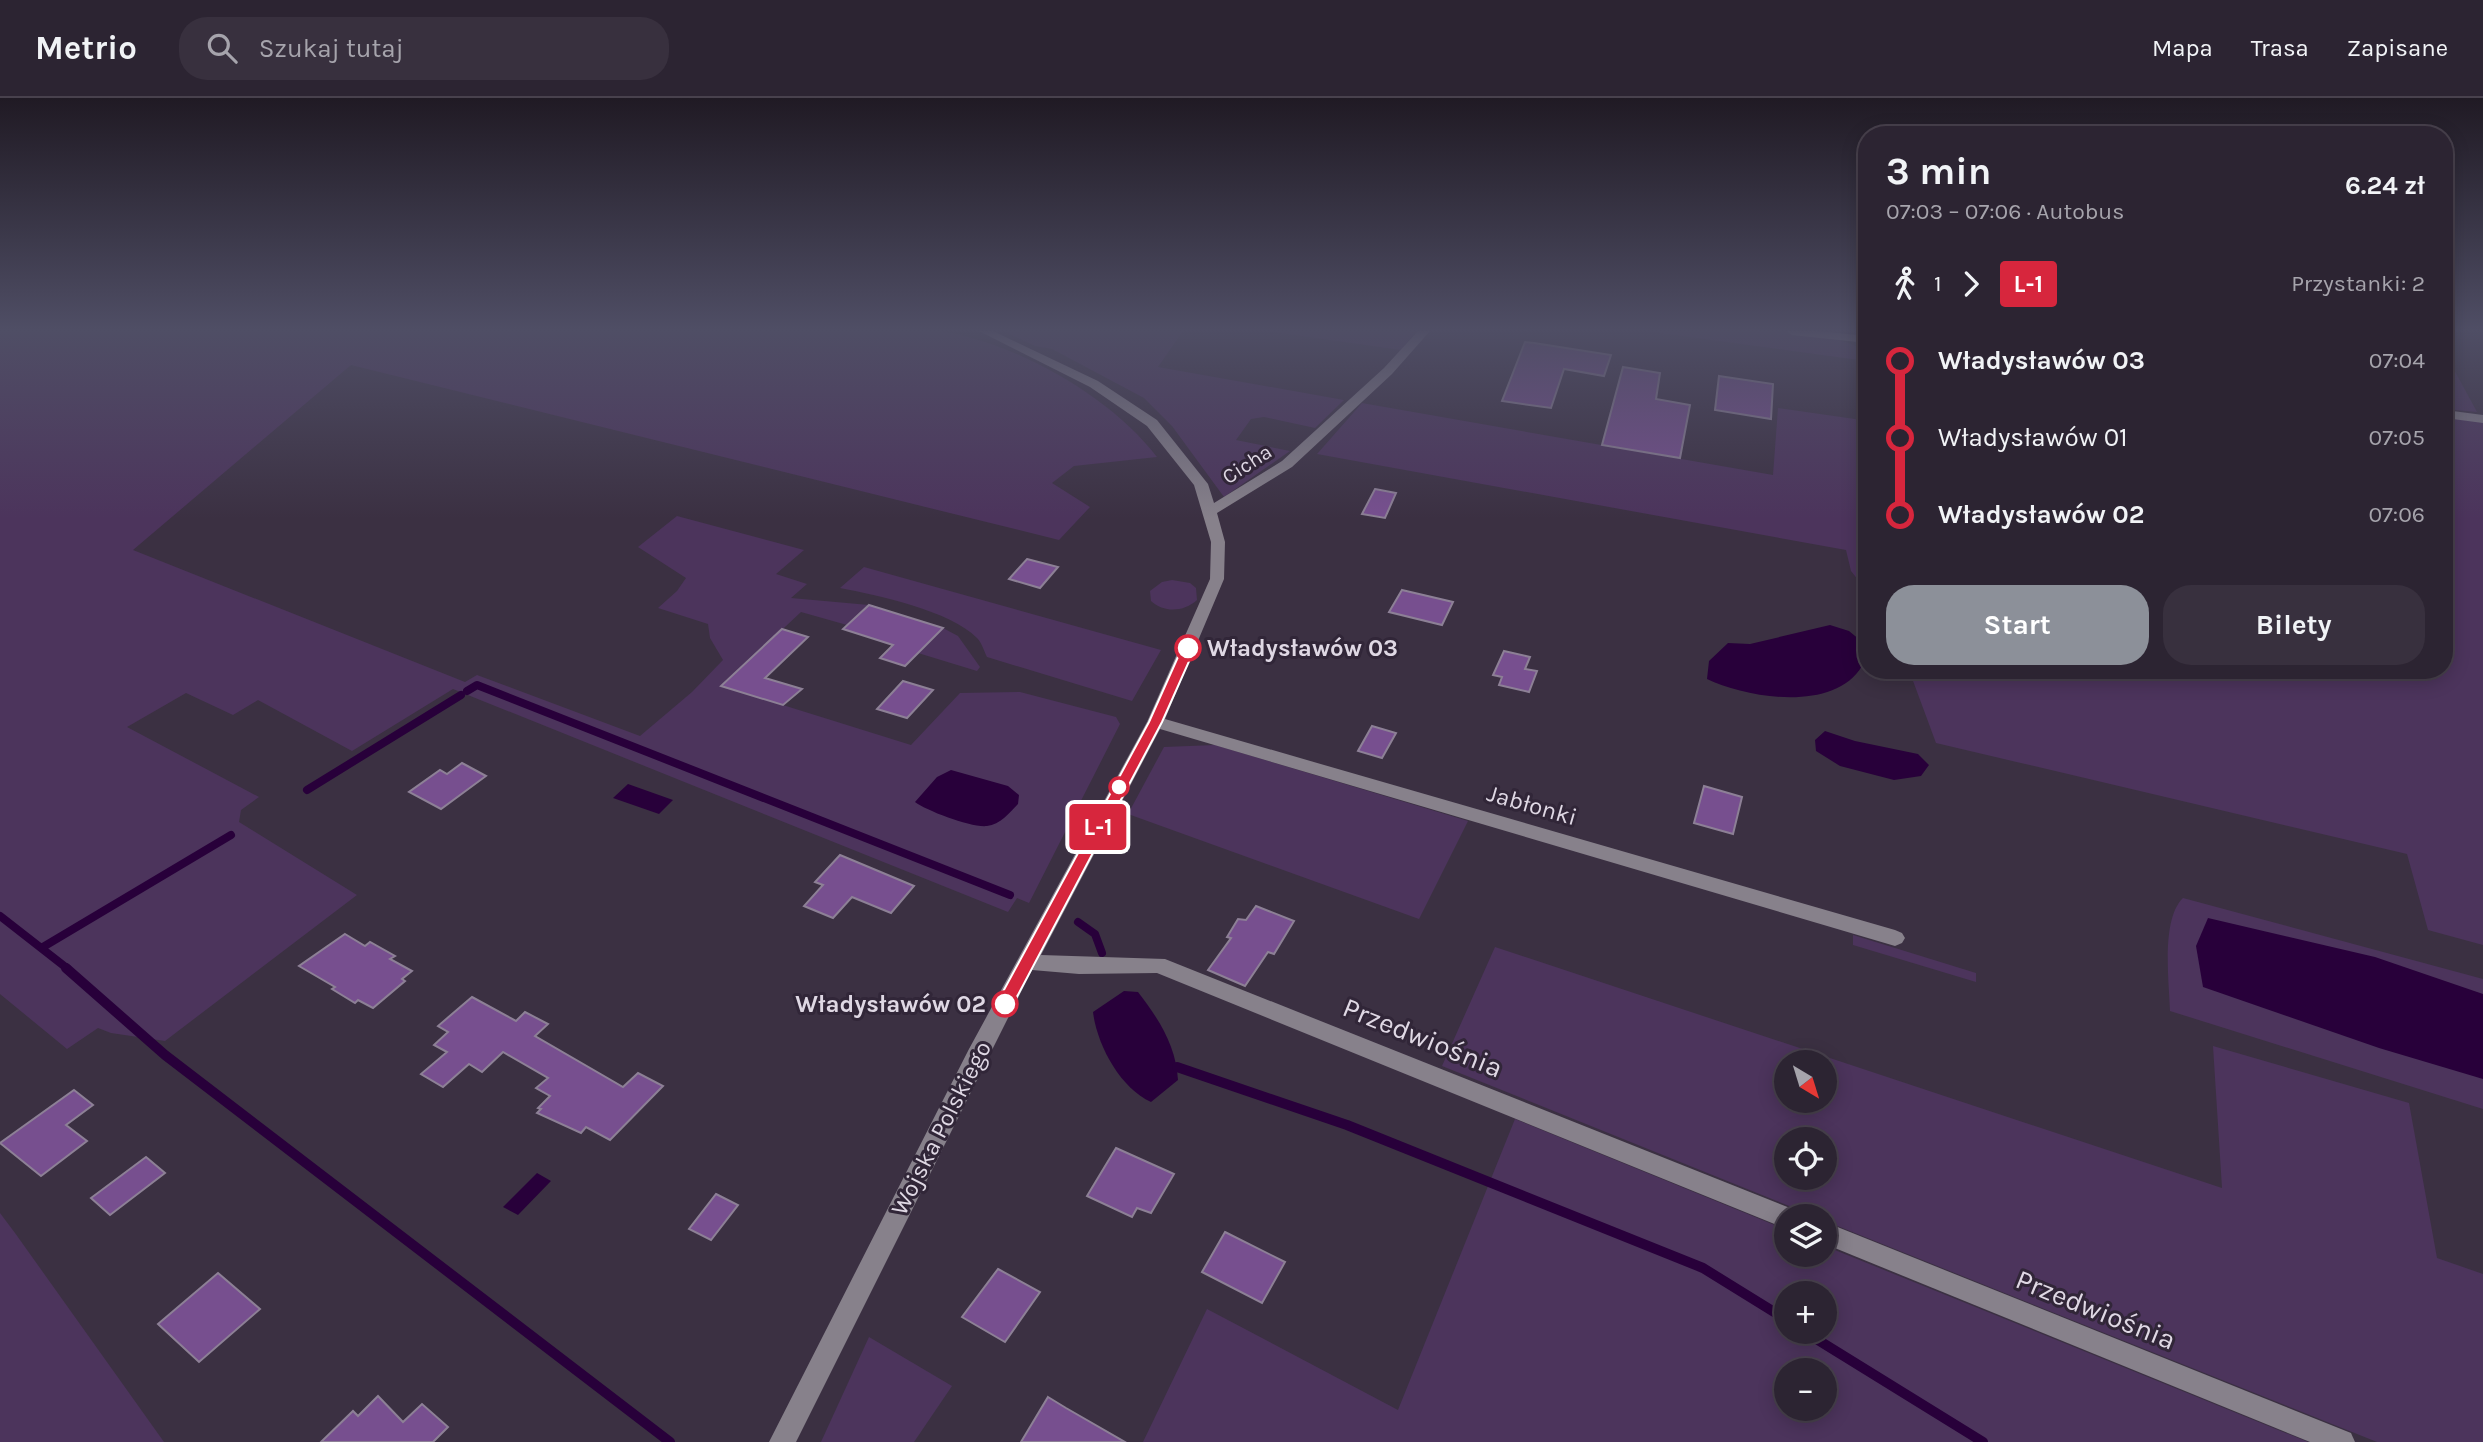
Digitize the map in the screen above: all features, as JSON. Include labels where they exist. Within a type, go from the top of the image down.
[{"type":"street","name":"Wojska Polskiego","points":[[782,1442],[1027,962],[1155,722],[1217,579],[1217,542],[1201,484],[1152,423],[1108,394]]},
{"type":"street","name":"Cicha","points":[[1210,510],[1287,464],[1363,394]]},
{"type":"street","points":[[2453,415],[2483,419]]},
{"type":"street","name":"Jabłonki","points":[[1155,722],[1895,938]]},
{"type":"street","name":"Przedwiośnia","points":[[1027,962],[1065,966],[1158,965],[1774,1213]]},
{"type":"street","name":"Przedwiośnia","points":[[1837,1239],[2342,1442]]},
{"type":"shaded area","points":[[0,394],[317,394],[133,550],[465,682],[477,675],[640,736],[692,692],[723,660],[710,638],[708,624],[658,608],[677,591],[686,578],[638,547],[677,516],[804,550],[776,574],[807,584],[791,598],[869,605],[847,625],[801,612],[722,686],[911,745],[960,693],[1020,692],[1116,717],[1120,724],[1029,903],[1017,898],[1008,912],[453,689],[352,751],[258,700],[233,715],[186,693],[127,727],[259,797],[241,810],[239,822],[357,895],[165,1041],[111,1033],[98,1028],[67,1049],[0,994]]},
{"type":"shaded area","points":[[467,394],[1089,394],[1138,435],[1157,457],[1074,466],[1052,483],[1090,507],[1059,540]]},
{"type":"shaded area","points":[[1136,394],[1309,394],[1344,400],[1315,428],[1264,417],[1251,419],[1236,440],[1290,451],[1224,497],[1172,426],[1144,398]]},
{"type":"shaded area","points":[[2453,394],[2467,394],[2477,412],[2453,410]]},
{"type":"shaded area","points":[[1362,403],[1773,475],[1778,408],[1858,419],[1858,580],[1851,571],[1846,550],[1317,454]]},
{"type":"shaded area","points":[[2453,417],[2483,421],[2483,945],[2428,930],[2407,854],[1936,743],[1912,679],[2453,679]]},
{"type":"shaded area","points":[[864,567],[1161,650],[1132,701],[987,657],[977,638],[950,620],[913,606],[840,588]]},
{"type":"shaded area","points":[[1172,580],[1190,583],[1196,588],[1197,600],[1174,610],[1162,608],[1151,601],[1150,591],[1162,582]]},
{"type":"shaded area","points":[[1830,625],[1849,631],[1858,638],[1858,671],[1849,681],[1832,691],[1811,696],[1766,696],[1744,692],[1707,679],[1709,661],[1728,643],[1750,644]]},
{"type":"shaded area","points":[[943,628],[958,636],[980,667],[977,671],[918,653]]},
{"type":"shaded area","points":[[1825,731],[1855,741],[1918,754],[1929,765],[1921,776],[1894,780],[1840,766],[1816,751],[1815,740]]},
{"type":"shaded area","points":[[1215,745],[1468,821],[1419,919],[1128,814],[1164,747]]},
{"type":"shaded area","points":[[951,770],[1008,786],[1019,795],[1018,804],[996,823],[980,826],[950,818],[915,802],[937,777]]},
{"type":"shaded area","points":[[628,784],[673,800],[659,814],[613,798]]},
{"type":"shaded area","points":[[2183,898],[2483,979],[2483,1109],[2170,1011],[2169,935],[2176,908]]},
{"type":"shaded area","points":[[2208,918],[2375,957],[2483,994],[2483,1079],[2379,1048],[2203,987],[2196,946]]},
{"type":"shaded area","points":[[1853,935],[1976,973],[1976,982],[1853,945]]},
{"type":"shaded area","points":[[1495,947],[1806,1050],[1774,1050],[1774,1113],[1838,1113],[1838,1061],[2222,1188],[2213,1046],[2409,1103],[2437,1258],[2483,1274],[2483,1442],[2377,1442],[1837,1226],[1837,1204],[1784,1204],[1442,1066]]},
{"type":"shaded area","points":[[1124,991],[1138,992],[1153,1012],[1170,1044],[1177,1068],[1178,1080],[1151,1102],[1129,1087],[1120,1076],[1105,1051],[1095,1025],[1093,1012]]},
{"type":"shaded area","points":[[1515,1119],[1774,1225],[1774,1267],[1837,1267],[1837,1251],[2308,1442],[1143,1442],[1207,1309],[1398,1410]]},
{"type":"shaded area","points":[[537,1173],[551,1181],[518,1215],[503,1207]]},
{"type":"shaded area","points":[[0,1213],[15,1233],[164,1442],[0,1442]]},
{"type":"shaded area","points":[[869,1337],[952,1386],[914,1442],[821,1442]]},
{"type":"building","points":[[1505,394],[1556,394],[1551,408],[1502,401]]},
{"type":"building","points":[[1616,394],[1657,394],[1656,399],[1690,405],[1680,458],[1602,445]]},
{"type":"building","points":[[1717,394],[1772,394],[1771,419],[1715,410]]},
{"type":"building","points":[[1375,489],[1396,493],[1385,518],[1362,514]]},
{"type":"building","points":[[1027,559],[1058,567],[1040,588],[1009,579]]},
{"type":"building","points":[[1402,590],[1453,602],[1442,625],[1389,612]]},
{"type":"building","points":[[869,605],[943,628],[905,666],[880,658],[893,645],[843,629]]},
{"type":"building","points":[[782,629],[808,637],[765,678],[802,689],[783,705],[721,686]]},
{"type":"building","points":[[1504,651],[1530,657],[1525,669],[1537,671],[1529,692],[1499,685],[1502,677],[1493,675]]},
{"type":"building","points":[[903,681],[933,690],[907,718],[877,709]]},
{"type":"building","points":[[1372,726],[1396,733],[1382,758],[1358,751]]},
{"type":"building","points":[[462,763],[486,776],[441,809],[409,792],[440,770],[447,774]]},
{"type":"building","points":[[1704,786],[1742,797],[1733,834],[1694,823]]},
{"type":"building","points":[[840,855],[914,886],[891,913],[852,897],[833,918],[804,906],[823,885],[815,882]]},
{"type":"building","points":[[1256,906],[1294,921],[1274,954],[1268,952],[1245,986],[1208,970],[1231,938],[1227,937],[1238,919],[1246,920]]},
{"type":"building","points":[[345,934],[365,946],[370,942],[395,956],[390,959],[412,971],[402,979],[405,981],[373,1008],[358,1000],[355,1003],[332,989],[335,987],[299,966]]},
{"type":"building","points":[[472,997],[516,1021],[525,1012],[548,1024],[535,1036],[623,1087],[638,1073],[663,1086],[610,1140],[586,1127],[581,1133],[537,1113],[541,1109],[538,1108],[550,1096],[536,1088],[548,1078],[503,1052],[482,1072],[469,1064],[443,1087],[421,1074],[447,1052],[434,1045],[448,1032],[438,1026]]},
{"type":"building","points":[[74,1090],[93,1105],[66,1125],[87,1141],[41,1176],[0,1143]]},
{"type":"building","points":[[1116,1148],[1174,1174],[1151,1213],[1137,1208],[1132,1217],[1087,1196]]},
{"type":"building","points":[[146,1157],[165,1173],[110,1215],[91,1198]]},
{"type":"building","points":[[716,1194],[738,1205],[711,1240],[689,1229]]},
{"type":"building","points":[[1225,1232],[1285,1262],[1262,1303],[1202,1272]]},
{"type":"building","points":[[998,1269],[1040,1292],[1005,1342],[962,1317]]},
{"type":"building","points":[[218,1273],[260,1309],[199,1362],[158,1324]]},
{"type":"building","points":[[378,1396],[403,1422],[422,1404],[448,1427],[433,1442],[321,1442],[353,1411],[358,1416]]},
{"type":"building","points":[[1048,1397],[1066,1408],[1125,1442],[1021,1442]]},
{"type":"waterway","points":[[467,691],[477,685],[1010,895]]},
{"type":"waterway","points":[[307,790],[461,695]]},
{"type":"waterway","points":[[43,947],[231,835]]},
{"type":"waterway","points":[[0,916],[68,969]]},
{"type":"waterway","points":[[1078,922],[1095,934],[1102,953]]},
{"type":"waterway","points":[[66,968],[165,1055],[670,1442]]},
{"type":"waterway","points":[[1177,1067],[1347,1125],[1703,1268],[1774,1312]]},
{"type":"waterway","points":[[1824,1344],[1983,1442]]},
{"type":"bus line","name":"L-1","points":[[1005,1004],[1155,722],[1188,648]]},
{"type":"place","name":"Władysławów 03","points":[[1188,648]]},
{"type":"place","name":"Władysławów 02","points":[[1005,1004]]}]
